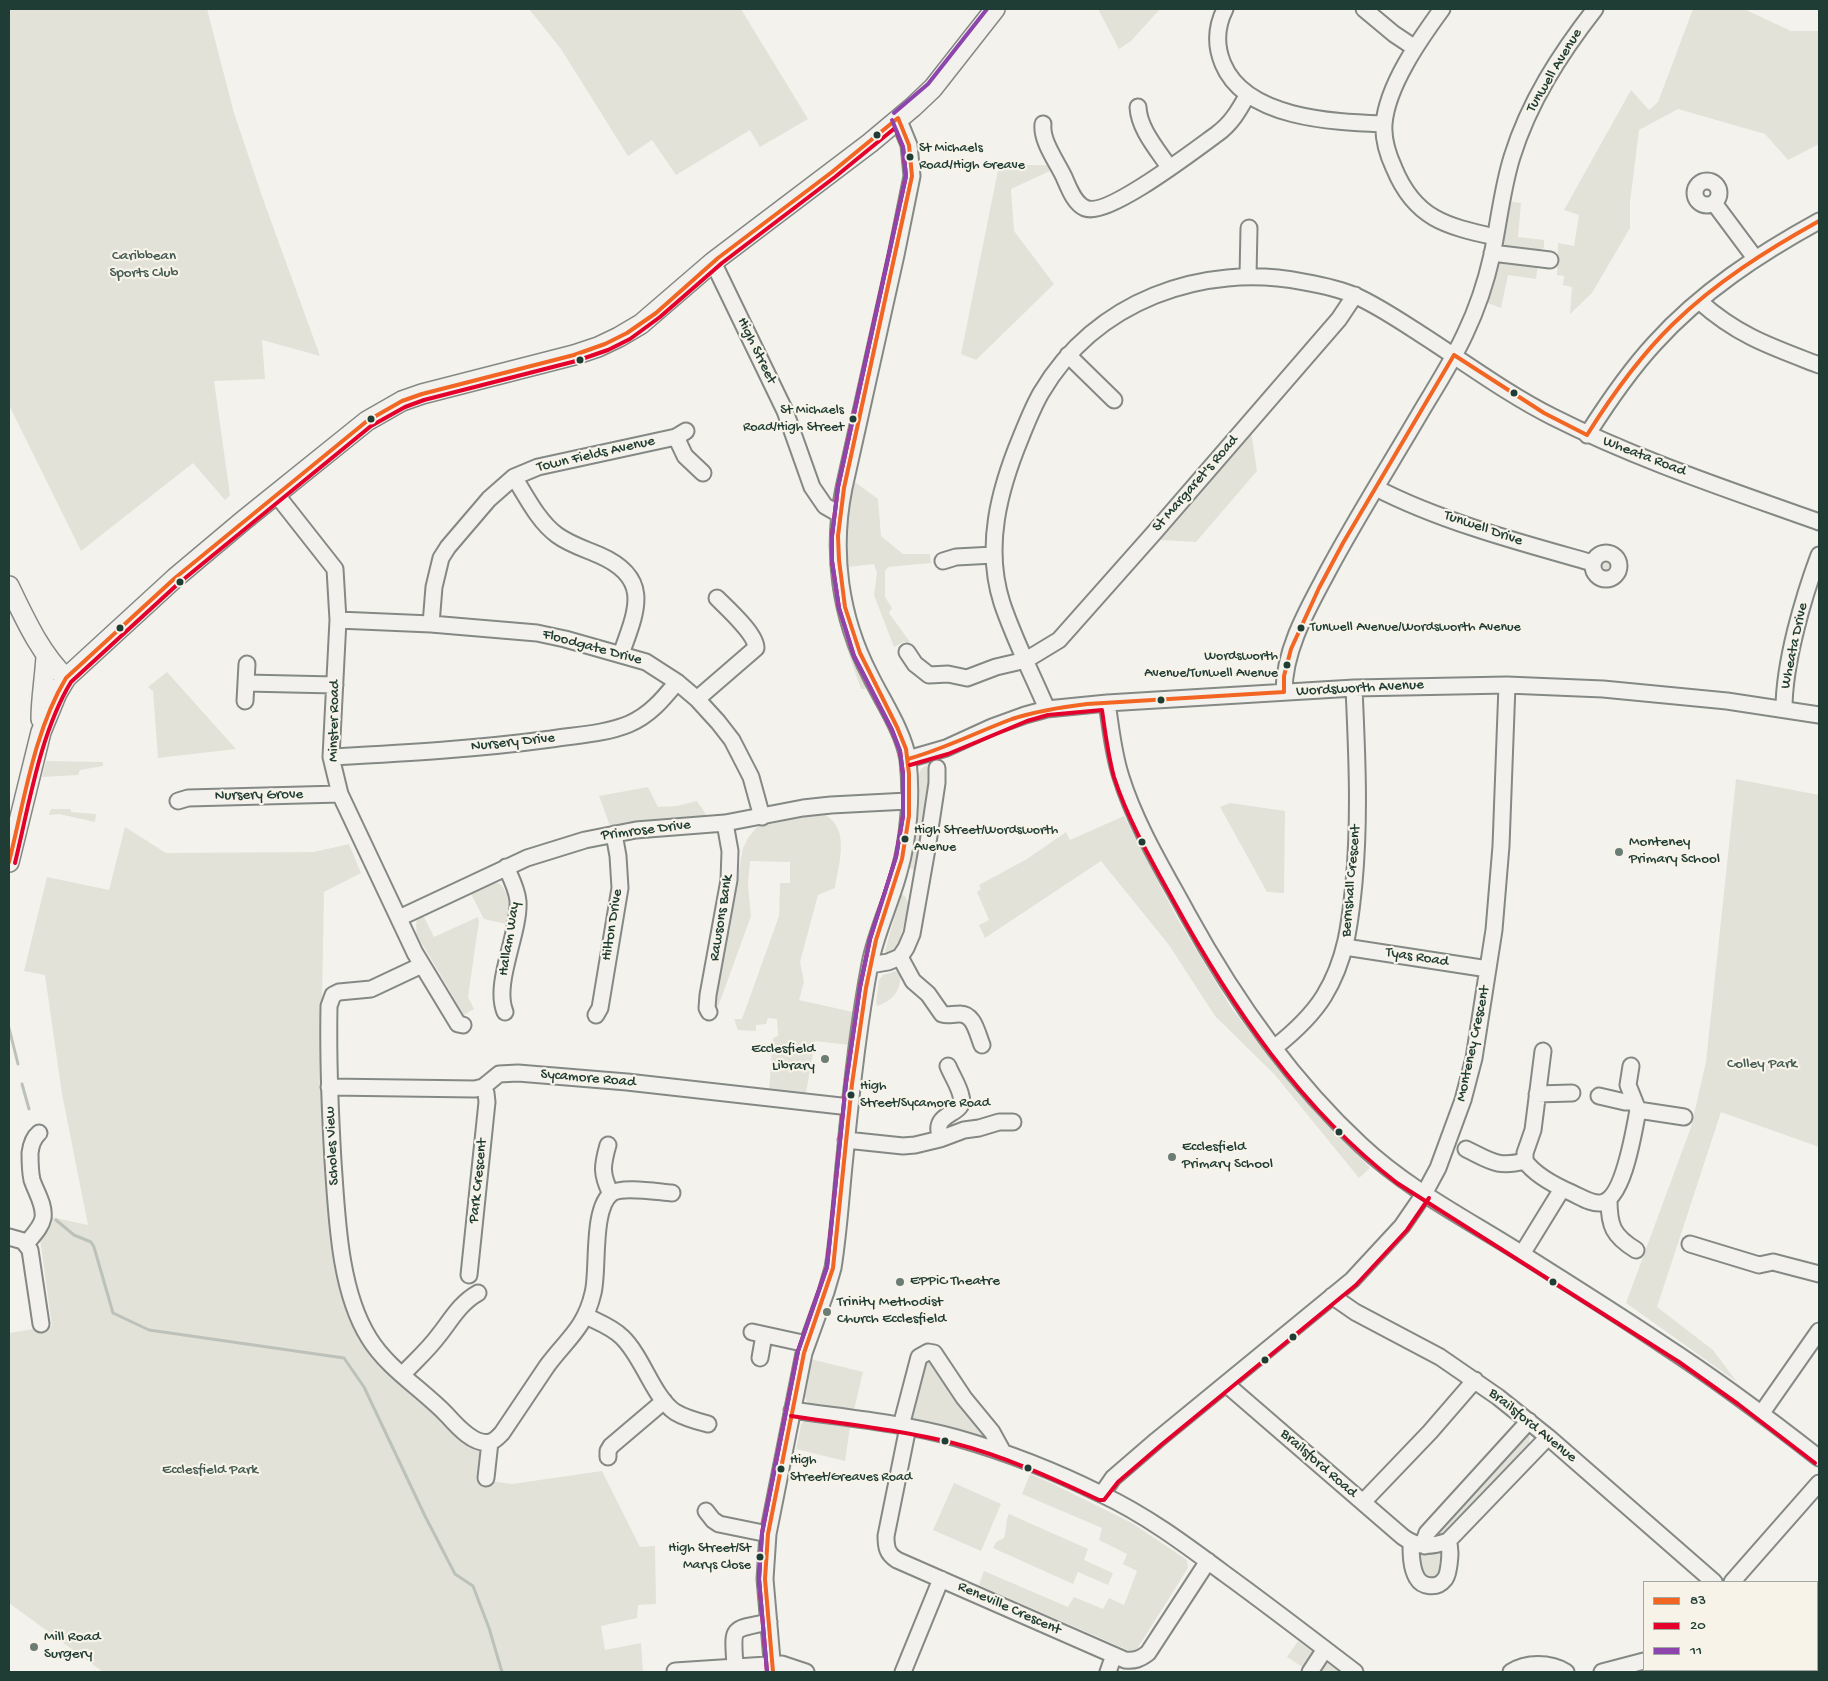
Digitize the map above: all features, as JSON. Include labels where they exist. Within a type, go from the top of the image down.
[{"type":"main road","points":[[9,862],[41,732],[57,693],[66,678],[175,578],[367,421],[402,401],[444,388],[546,363],[598,347],[642,324],[714,262],[870,142],[933,88],[995,9]]},
{"type":"main road","points":[[9,586],[46,656],[66,678]]},
{"type":"main road","points":[[41,732],[41,700],[46,656]]},
{"type":"street","points":[[1225,9],[1220,20],[1217,39],[1219,56],[1234,82],[1248,94],[1268,105],[1292,114],[1335,121],[1384,124]]},
{"type":"street","points":[[1364,9],[1394,34],[1415,48]]},
{"type":"street","points":[[1442,9],[1415,48],[1400,74],[1384,124],[1386,144],[1398,179],[1407,194],[1420,208],[1436,219],[1456,228],[1495,237]]},
{"type":"street","name":"Tunwell Avenue","points":[[1284,692],[1284,676],[1290,649],[1319,588],[1454,355],[1477,307],[1486,281],[1511,158],[1525,121],[1554,66],[1570,41],[1595,9]]},
{"type":"street","points":[[1043,124],[1044,137],[1072,193],[1078,203],[1085,208],[1093,210],[1104,208],[1139,188],[1228,125],[1236,116],[1248,94]]},
{"type":"street","points":[[1138,107],[1140,120],[1145,130],[1169,167]]},
{"type":"street","points":[[773,1664],[765,1580],[768,1534],[807,1344],[826,1292],[832,1268],[860,1023],[870,965],[899,872],[906,840],[908,759],[898,731],[868,673],[856,644],[840,585],[838,559],[839,514],[910,185],[911,161],[909,145],[898,118]]},
{"type":"street","points":[[1714,203],[1755,258]]},
{"type":"street","points":[[1587,434],[1635,365],[1672,325],[1699,301],[1755,258],[1819,221]]},
{"type":"street","points":[[1248,276],[1249,228]]},
{"type":"street","points":[[1492,254],[1550,260]]},
{"type":"street","name":"High Street","points":[[714,262],[785,411],[812,487],[825,506],[839,514]]},
{"type":"street","name":"Wheata Road","points":[[1047,709],[1002,602],[996,578],[994,556],[997,512],[1010,464],[1035,403],[1050,378],[1068,355],[1093,332],[1121,312],[1182,285],[1214,279],[1248,276],[1287,278],[1355,295],[1399,320],[1544,413],[1587,434],[1668,468],[1819,522]]},
{"type":"street","name":"St Margaret's Road","points":[[908,652],[923,672],[929,676],[948,674],[967,678],[996,667],[1026,660],[1059,640],[1339,319],[1355,295]]},
{"type":"street","points":[[1699,301],[1716,316],[1756,341],[1819,365]]},
{"type":"street","points":[[1068,355],[1114,400]]},
{"type":"street","name":"Town Fields Avenue","points":[[431,624],[434,587],[444,552],[489,499],[514,476],[538,466],[681,434],[685,456],[704,473]]},
{"type":"street","points":[[514,476],[535,511],[557,536],[615,563],[632,580],[636,589],[636,604],[621,654]]},
{"type":"street","name":"Tunwell Drive","points":[[1376,488],[1401,500],[1450,518],[1524,543],[1593,563]]},
{"type":"street","name":"Minster Road","points":[[276,494],[335,570],[338,620],[331,757],[340,794],[422,964],[458,1024],[463,1025]]},
{"type":"street","name":"Wheata Drive","points":[[1784,709],[1788,669],[1803,607],[1819,555]]},
{"type":"street","points":[[943,561],[956,557],[994,556]]},
{"type":"street","points":[[697,699],[756,648],[755,641],[750,633],[718,598]]},
{"type":"street","name":"Floodgate Drive","points":[[338,620],[431,624],[537,633],[566,639],[646,662],[677,682],[697,699],[718,722],[738,751],[751,777],[762,817]]},
{"type":"street","points":[[245,701],[247,664]]},
{"type":"street","name":"Nursery Drive","points":[[331,757],[460,749],[529,742],[614,728],[629,724],[652,710],[677,682]]},
{"type":"street","points":[[246,684],[335,686]]},
{"type":"street","name":"Wordsworth Avenue","points":[[908,759],[946,748],[1009,721],[1047,709],[1107,703],[1354,688],[1506,685],[1603,689],[1727,701],[1819,715]]},
{"type":"street","name":"Monteney Crescent","points":[[1102,1494],[1113,1478],[1352,1280],[1402,1226],[1424,1194],[1438,1168],[1463,1100],[1480,1027],[1494,930],[1501,846],[1506,685]]},
{"type":"street","name":"Bernshall Crescent","points":[[1274,1048],[1295,1031],[1312,1013],[1325,994],[1346,947],[1358,816],[1354,688]]},
{"type":"street","points":[[1107,703],[1114,749],[1121,776],[1143,831],[1196,929],[1223,974],[1274,1048],[1336,1121],[1362,1147],[1395,1174],[1450,1212],[1522,1254],[1664,1345],[1819,1458]]},
{"type":"street","points":[[870,965],[888,962],[900,957],[912,934],[937,783],[937,768]]},
{"type":"street","name":"Nursery Grove","points":[[178,801],[188,798],[340,794]]},
{"type":"street","name":"Primrose Drive","points":[[399,918],[527,858],[552,849],[614,834],[666,826],[725,823],[831,804],[908,801]]},
{"type":"street","name":"Rawsons Bank","points":[[710,1012],[707,1008],[708,995],[729,880],[730,851],[725,823]]},
{"type":"street","name":"Hilton Drive","points":[[596,1015],[600,1008],[620,888],[618,856],[614,834]]},
{"type":"street","name":"Hallam Way","points":[[505,1012],[501,997],[518,908],[515,888],[506,867]]},
{"type":"street","name":"Tyas Road","points":[[1346,947],[1488,969]]},
{"type":"street","points":[[900,957],[913,981],[928,994],[942,1014],[948,1016],[964,1014],[969,1017],[982,1045]]},
{"type":"street","name":"Scholes View","points":[[422,964],[371,988],[347,990],[333,995],[328,1006],[329,1087],[338,1231],[348,1284],[362,1326],[369,1340],[402,1375],[433,1400],[464,1432],[477,1440],[490,1442]]},
{"type":"street","points":[[1543,1051],[1533,1130],[1525,1153],[1525,1161],[1534,1170],[1562,1189],[1592,1202],[1601,1203],[1609,1200]]},
{"type":"street","points":[[940,1138],[939,1127],[942,1121],[961,1107],[962,1103],[962,1096],[948,1066]]},
{"type":"street","points":[[1631,1066],[1628,1085],[1636,1106],[1628,1158],[1618,1186],[1609,1200],[1609,1216],[1613,1229],[1622,1242],[1636,1250]]},
{"type":"street","name":"Sycamore Road","points":[[329,1087],[475,1089],[483,1087],[499,1074],[518,1073],[627,1082],[850,1107]]},
{"type":"street","name":"Park Crescent","points":[[469,1275],[487,1102],[483,1087]]},
{"type":"street","points":[[1537,1094],[1572,1093]]},
{"type":"street","points":[[1599,1096],[1684,1117]]},
{"type":"street","points":[[846,1140],[903,1146],[927,1143],[964,1130],[999,1122],[1013,1122]]},
{"type":"street","points":[[26,1244],[39,1228],[43,1219],[41,1202],[33,1182],[30,1163],[31,1146],[35,1136],[39,1133]]},
{"type":"street","points":[[608,1145],[602,1169],[604,1180],[611,1194]]},
{"type":"street","points":[[1466,1149],[1501,1165],[1525,1161]]},
{"type":"street","points":[[1522,1254],[1562,1189]]},
{"type":"street","points":[[486,1478],[490,1442],[502,1433],[548,1365],[578,1329],[586,1316],[594,1290],[598,1225],[606,1200],[611,1194],[619,1190],[672,1193]]},
{"type":"street","points":[[9,1237],[23,1241],[30,1250],[41,1324]]},
{"type":"street","points":[[1690,1244],[1758,1265],[1773,1262],[1819,1274]]},
{"type":"street","points":[[402,1375],[429,1347],[461,1306],[478,1293]]},
{"type":"street","name":"Brailsford Avenue","points":[[1332,1296],[1355,1312],[1440,1357],[1475,1380],[1548,1437],[1713,1581]]},
{"type":"street","points":[[586,1316],[612,1329],[622,1337],[634,1351],[664,1401],[676,1412],[690,1419],[708,1424]]},
{"type":"street","points":[[1761,1414],[1819,1331]]},
{"type":"street","points":[[760,1358],[758,1333],[807,1344]]},
{"type":"street","name":"Reneville Crescent","points":[[1003,1452],[992,1432],[964,1398],[934,1353],[928,1352],[918,1357],[904,1426],[886,1536],[888,1552],[897,1560],[1125,1660],[1133,1661],[1141,1659],[1148,1653],[1208,1561]]},
{"type":"street","points":[[1363,1502],[1430,1432],[1475,1380]]},
{"type":"street","name":"Brailsford Road","points":[[1226,1384],[1363,1502],[1418,1544]]},
{"type":"street","points":[[608,1457],[608,1451],[611,1446],[664,1401]]},
{"type":"street","points":[[792,1410],[904,1426],[955,1437],[1003,1452],[1047,1469],[1102,1494],[1166,1531],[1208,1561],[1325,1649],[1336,1667],[1355,1672]]},
{"type":"street","points":[[1448,1542],[1450,1548],[1447,1575],[1441,1583],[1431,1586],[1421,1583],[1416,1578],[1410,1553],[1418,1544],[1424,1541],[1427,1532],[1528,1421]]},
{"type":"street","points":[[1418,1544],[1436,1546],[1448,1542],[1548,1437]]},
{"type":"street","points":[[1733,1581],[1819,1483]]},
{"type":"street","points":[[706,1511],[712,1520],[719,1524],[768,1534]]},
{"type":"street","points":[[903,1672],[941,1579]]},
{"type":"street","points":[[735,1667],[733,1636],[736,1631],[740,1628],[769,1622]]},
{"type":"street","points":[[1310,1672],[1325,1649]]},
{"type":"street","points":[[1108,1672],[1114,1655]]},
{"type":"street","points":[[1602,1672],[1643,1661]]},
{"type":"street","points":[[675,1671],[782,1664],[806,1672]]},
{"type":"street","points":[[1511,1672],[1531,1665],[1553,1667],[1566,1672]]},
{"type":"green space","name":"Caribbean Sports Club","points":[[9,9],[207,9],[234,113],[320,356],[262,340],[265,379],[214,381],[230,495],[225,500],[193,463],[81,551],[9,405]]},
{"type":"green space","points":[[529,9],[741,9],[808,119],[760,147],[750,130],[676,175],[652,140],[628,156],[561,49]]},
{"type":"green space","points":[[1098,9],[1160,9],[1131,41],[1119,49]]},
{"type":"green space","points":[[1693,9],[1744,9],[1791,31],[1819,31],[1819,144],[1788,160],[1765,134],[1678,109],[1639,130],[1630,202],[1630,228],[1592,293],[1570,314],[1572,287],[1563,285],[1564,276],[1557,275],[1558,243],[1574,246],[1579,215],[1564,210],[1631,90],[1649,110],[1658,102]]},
{"type":"green space","points":[[999,165],[1047,165],[1050,171],[1011,189],[1014,231],[1054,284],[976,360],[961,354]]},
{"type":"green space","points":[[1507,201],[1521,203],[1518,237],[1544,240],[1544,248],[1533,253],[1498,247]]},
{"type":"green space","points":[[1501,258],[1538,264],[1536,279],[1508,275],[1501,308],[1485,302],[1497,261]]},
{"type":"green space","points":[[1251,432],[1257,471],[1196,542],[1160,540]]},
{"type":"green space","points":[[855,482],[878,499],[881,536],[903,554],[930,554],[931,563],[888,567],[885,571],[885,597],[892,608],[889,613],[910,642],[904,642],[894,647],[874,595],[877,573],[874,564],[848,567],[846,522]]},
{"type":"green space","points":[[1605,558],[1611,561],[1614,567],[1611,573],[1605,576],[1599,573],[1596,567],[1599,561]]},
{"type":"green space","points":[[849,644],[867,686],[865,689],[861,689],[846,646]]},
{"type":"green space","points":[[167,672],[236,749],[158,758],[153,691],[148,687]]},
{"type":"green space","points":[[46,761],[103,762],[103,766],[80,770],[78,775],[42,777]]},
{"type":"green space","points":[[930,763],[931,789],[916,871],[908,867],[918,798],[917,781],[921,769]]},
{"type":"green space","name":"Colley Park","points":[[1736,779],[1819,795],[1819,1147],[1721,1112],[1657,1307],[1713,1350],[1737,1382],[1626,1303],[1691,1127],[1706,1062]]},
{"type":"green space","points":[[648,787],[658,807],[677,806],[697,801],[707,816],[610,826],[599,796]]},
{"type":"green space","points":[[1230,803],[1285,811],[1284,893],[1267,892],[1220,807]]},
{"type":"green space","points":[[51,809],[71,809],[71,812],[96,814],[95,822],[59,814],[49,815]]},
{"type":"green space","points":[[820,813],[830,818],[836,826],[840,835],[840,856],[835,888],[818,895],[800,962],[804,982],[799,1000],[853,1012],[849,1045],[815,1041],[806,1093],[769,1091],[773,1038],[778,1036],[777,1019],[768,1018],[766,1024],[756,1025],[756,1031],[738,1030],[734,1019],[742,1019],[779,916],[780,883],[790,883],[790,862],[750,861],[748,885],[751,916],[718,1007],[715,1005],[743,848],[757,827]]},
{"type":"green space","points":[[1124,816],[1177,918],[1232,1009],[1302,1098],[1370,1168],[1359,1178],[1275,1075],[1215,1016],[1169,945],[1101,861],[985,938],[979,925],[989,920],[977,892],[981,889],[979,885],[1027,859],[1066,832],[1070,840]]},
{"type":"green space","name":"Ecclesfield Park","points":[[125,827],[166,853],[314,852],[349,844],[361,873],[324,892],[321,1050],[330,1240],[343,1297],[359,1334],[480,1448],[477,1479],[512,1484],[602,1471],[640,1547],[655,1546],[656,1604],[638,1605],[637,1618],[601,1626],[605,1650],[641,1643],[643,1672],[103,1672],[9,1603],[9,1333],[52,1326],[40,1239],[51,1217],[88,1225],[62,1094],[45,975],[24,971],[47,877],[109,890]]},
{"type":"green space","points":[[491,883],[499,883],[506,892],[509,902],[510,925],[484,919],[470,892]]},
{"type":"green space","points":[[901,894],[905,896],[909,905],[898,945],[890,956],[885,951]]},
{"type":"green space","points":[[423,915],[434,937],[478,917],[468,997],[474,1009],[464,1015],[417,935],[417,920]]},
{"type":"green space","points":[[896,971],[900,973],[898,990],[892,998],[877,1006],[879,980],[883,975]]},
{"type":"green space","points":[[811,1359],[863,1372],[853,1414],[814,1407],[805,1398],[805,1383]]},
{"type":"green space","points":[[930,1359],[990,1442],[912,1422],[909,1419],[922,1362]]},
{"type":"green space","points":[[805,1420],[850,1427],[845,1461],[796,1449],[801,1425]]},
{"type":"green space","points":[[1530,1436],[1529,1445],[1448,1532],[1442,1537],[1437,1537],[1437,1530],[1521,1439]]},
{"type":"green space","points":[[1030,1474],[1132,1523],[1187,1560],[1188,1568],[1137,1649],[1130,1651],[979,1585],[984,1571],[1068,1607],[1074,1597],[1103,1609],[1109,1598],[1124,1605],[1137,1571],[1123,1564],[1127,1554],[1099,1540],[1102,1528],[1022,1494]]},
{"type":"green space","points":[[954,1483],[1001,1504],[981,1551],[933,1530]]},
{"type":"green space","points":[[1009,1514],[1088,1549],[1084,1560],[1113,1573],[1108,1585],[1078,1572],[1073,1584],[993,1548],[996,1542],[1004,1538]]},
{"type":"green space","points":[[1444,1551],[1442,1577],[1425,1581],[1415,1556],[1419,1552],[1431,1554]]},
{"type":"green space","points":[[1298,1641],[1340,1672],[1310,1672],[1287,1657]]},
{"type":"waterway","points":[[9,1028],[18,1064]]},
{"type":"waterway","points":[[22,1084],[29,1109]]},
{"type":"waterway","points":[[56,1220],[74,1235],[91,1242],[113,1313],[149,1330],[344,1358],[364,1387],[425,1516],[455,1574],[473,1586],[489,1628],[502,1672]]},
{"type":"transit line","name":"11","points":[[894,113],[928,84],[987,9]]},
{"type":"transit line","name":"83","points":[[9,862],[38,744],[55,699],[66,678],[175,578],[367,421],[402,401],[422,394],[574,355],[605,344],[627,333],[656,313],[718,258],[832,172],[898,118],[909,145],[912,176],[844,488],[838,536],[845,607],[860,653],[906,749],[909,774],[909,816],[902,859],[876,940],[866,988],[852,1084],[833,1268],[804,1353],[768,1534],[765,1579],[773,1672]]},
{"type":"transit line","name":"11","points":[[767,1672],[759,1579],[762,1533],[798,1351],[827,1267],[846,1083],[860,987],[870,939],[896,857],[903,816],[903,774],[900,751],[892,730],[854,656],[839,608],[832,561],[832,536],[838,487],[906,176],[903,147],[892,120]]},
{"type":"transit line","name":"20","points":[[15,863],[43,746],[60,702],[71,682],[179,583],[371,426],[405,407],[424,400],[576,361],[608,350],[630,339],[660,317],[722,263],[835,177],[895,128],[903,147],[906,176],[838,487],[832,536],[832,561],[839,608],[854,656],[892,730],[900,751],[903,774],[903,816],[896,857],[870,939],[860,987],[846,1083],[827,1267],[798,1351],[762,1533],[759,1579],[767,1672]]},
{"type":"transit line","name":"83","points":[[1587,435],[1637,363],[1689,309],[1743,268],[1780,243],[1819,221]]},
{"type":"transit line","name":"83","points":[[1454,355],[1544,413],[1587,435]]},
{"type":"transit line","name":"83","points":[[1284,692],[1284,676],[1291,649],[1319,588],[1343,543],[1454,355]]},
{"type":"transit line","name":"83","points":[[908,759],[1012,719],[1050,710],[1087,704],[1284,692]]},
{"type":"transit line","name":"20","points":[[910,765],[948,754],[1027,721],[1048,715],[1102,710],[1114,777],[1126,809],[1140,840],[1195,940],[1270,1053],[1329,1122],[1362,1154],[1397,1183],[1679,1362],[1815,1463]]},
{"type":"transit line","name":"20","points":[[791,1416],[933,1438],[972,1448],[1046,1476],[1099,1500],[1104,1500],[1118,1482],[1161,1445],[1356,1285],[1407,1230],[1429,1198]]},
{"type":"place","name":"St Michaels Road/High Greave","points":[[910,157]]},
{"type":"place","name":"St Michaels Road/High Street","points":[[853,419]]},
{"type":"place","name":"Tunwell Avenue/Wordsworth Avenue","points":[[1301,628]]},
{"type":"place","name":"Wordsworth Avenue/Tunwell Avenue","points":[[1287,665]]},
{"type":"place","name":"High Street/Wordsworth Avenue","points":[[905,839]]},
{"type":"place","name":"Monteney Primary School","points":[[1619,852]]},
{"type":"place","name":"Ecclesfield Library","points":[[825,1059]]},
{"type":"place","name":"High Street/Sycamore Road","points":[[851,1095]]},
{"type":"place","name":"Ecclesfield Primary School","points":[[1172,1157]]},
{"type":"place","name":"EPPiC Theatre","points":[[900,1282]]},
{"type":"place","name":"Trinity Methodist Church Ecclesfield","points":[[827,1312]]},
{"type":"place","name":"High Street/Greaves Road","points":[[781,1469]]},
{"type":"place","name":"High Street/St Marys Close","points":[[760,1557]]},
{"type":"place","name":"Mill Road Surgery","points":[[34,1647]]}]
